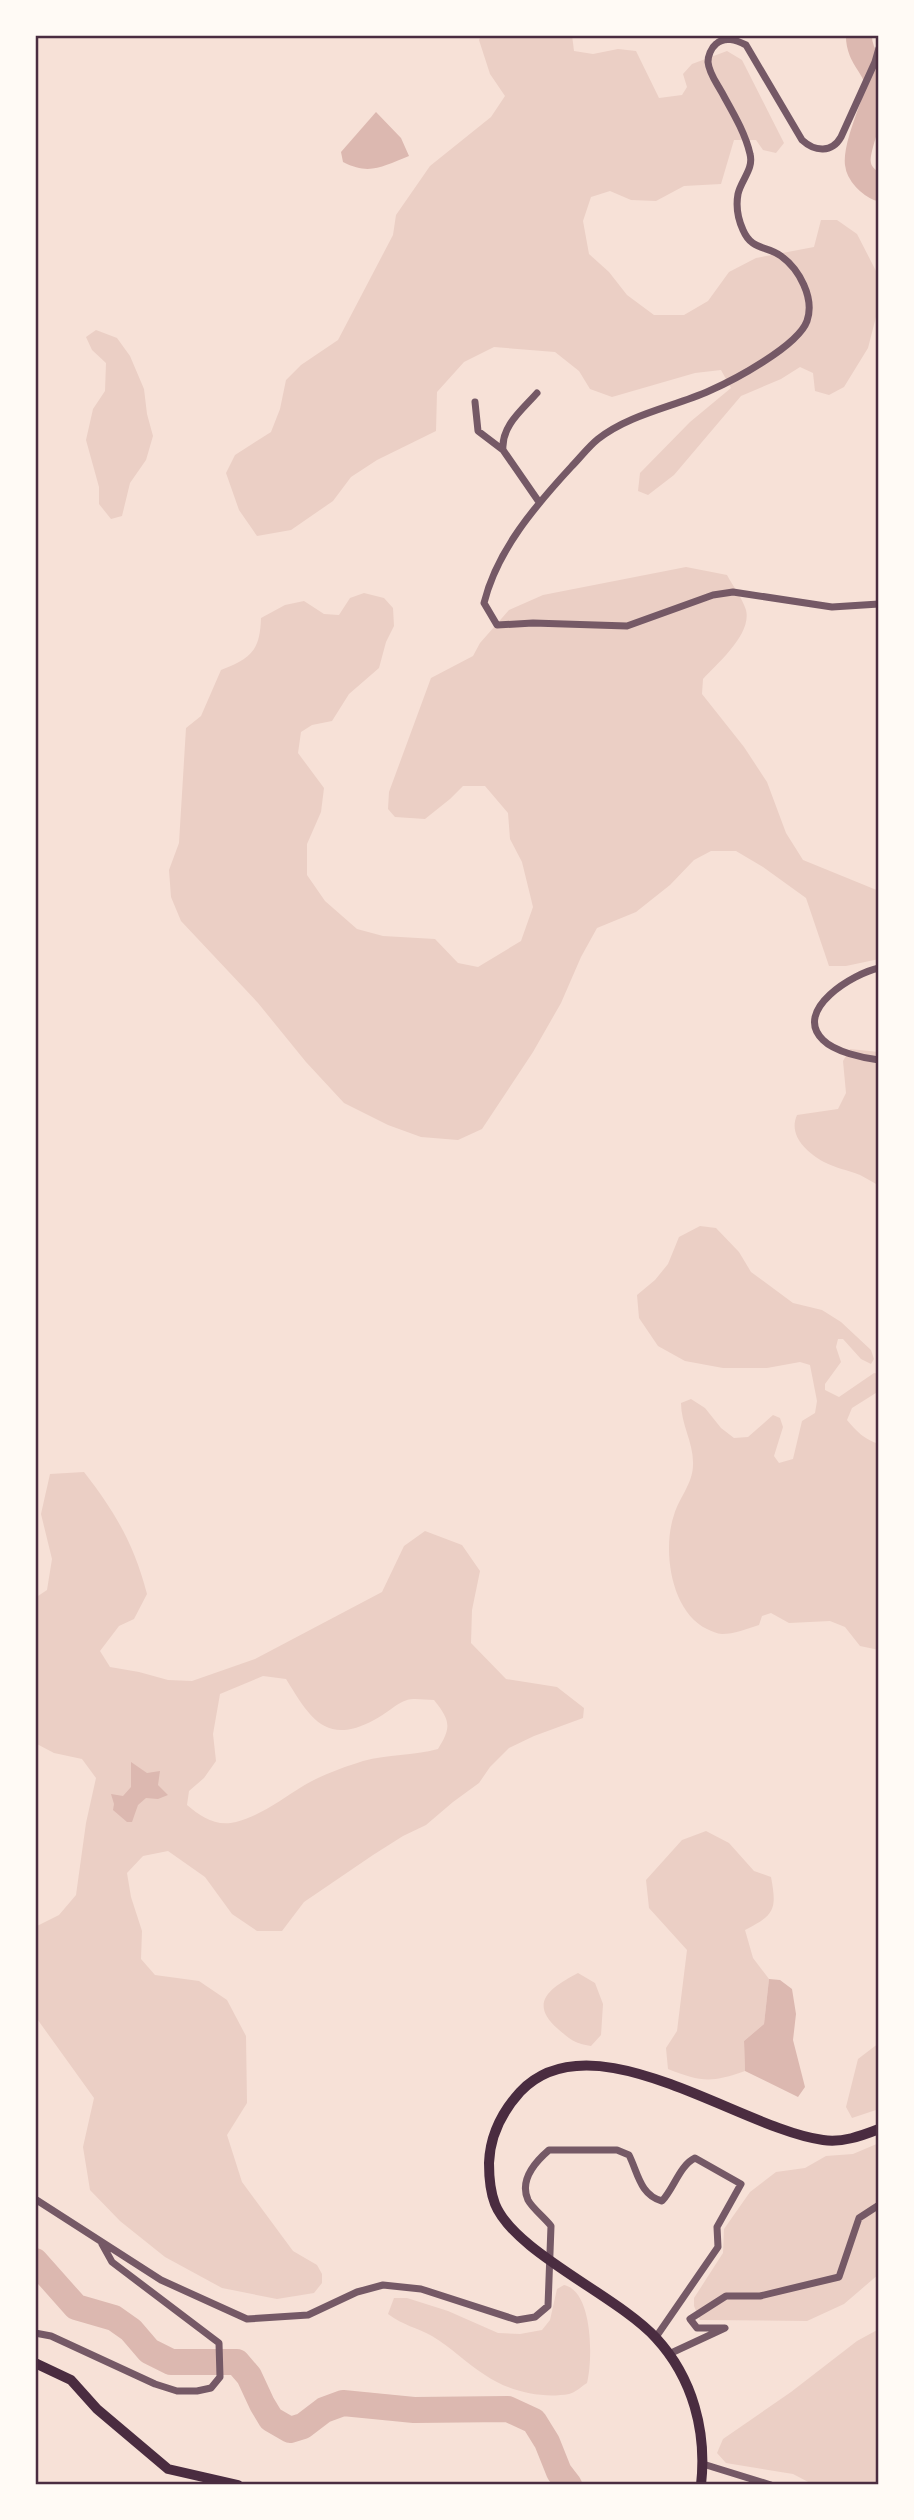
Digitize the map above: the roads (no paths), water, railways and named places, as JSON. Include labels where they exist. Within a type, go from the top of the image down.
[{"type":"main road","points":[[701,2485],[702,2442],[694,2402],[669,2354],[656,2337],[631,2315],[513,2231],[495,2206],[489,2179],[490,2147],[505,2109],[527,2085],[553,2071],[583,2064],[615,2067],[649,2077],[790,2132],[824,2140],[857,2138],[879,2129]]},
{"type":"main road","points":[[35,2364],[71,2380],[97,2409],[169,2469],[238,2485]]},
{"type":"street","points":[[879,48],[837,144],[821,150],[802,141],[746,45],[729,39],[718,42],[710,51],[710,71],[751,156],[749,170],[738,192],[737,210],[743,231],[755,246],[780,255],[797,272],[808,293],[808,320],[798,336],[781,350],[710,391],[640,416],[598,439],[539,502],[499,563],[488,586],[484,603],[497,625],[627,626],[713,595],[733,592],[832,607],[879,604]]},
{"type":"street","points":[[503,450],[504,434],[537,393]]},
{"type":"street","points":[[475,402],[478,431],[503,450],[539,502]]},
{"type":"street","points":[[879,968],[851,977],[829,995],[817,1010],[815,1028],[823,1040],[835,1048],[879,1060]]},
{"type":"street","points":[[35,2199],[161,2280],[247,2319],[308,2315],[357,2292],[383,2285],[421,2289],[517,2320],[535,2317],[548,2306],[551,2226],[528,2200],[526,2181],[534,2163],[549,2150],[617,2150],[629,2155],[642,2186],[652,2198],[662,2200],[672,2190],[687,2162],[695,2158],[741,2185],[717,2227],[718,2246],[656,2337]]},
{"type":"street","points":[[669,2354],[725,2328],[697,2328],[690,2319],[726,2296],[760,2296],[839,2277],[859,2218],[879,2205]]},
{"type":"street","points":[[35,2333],[51,2336],[155,2384],[177,2391],[211,2388],[220,2377],[219,2343],[112,2262],[101,2242]]},
{"type":"street","points":[[703,2464],[771,2485]]},
{"type":"waterway","points":[[859,35],[862,50],[879,88]]},
{"type":"waterway","points":[[879,89],[858,157],[863,175],[879,188]]},
{"type":"waterway","points":[[35,2261],[76,2307],[114,2318],[131,2330],[149,2351],[171,2362],[237,2362],[249,2376],[271,2419],[290,2430],[303,2426],[324,2410],[343,2403],[414,2410],[508,2409],[534,2421],[547,2442],[559,2472],[569,2485]]}]
